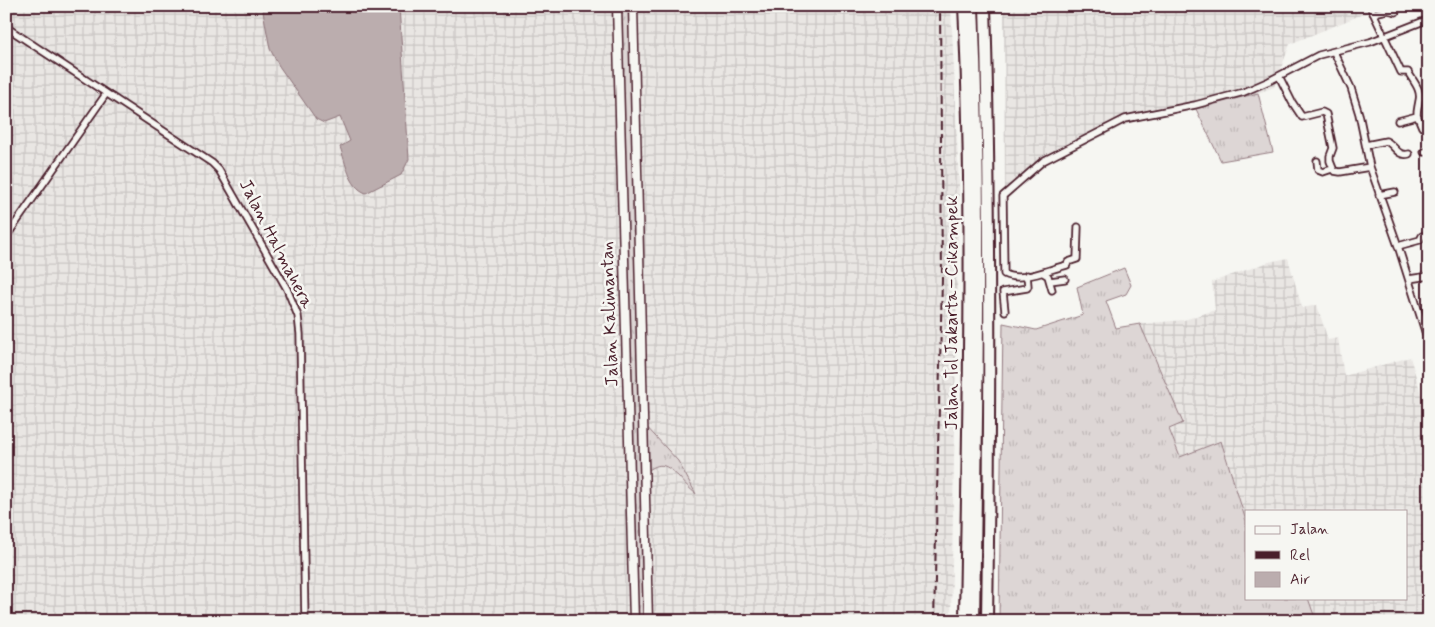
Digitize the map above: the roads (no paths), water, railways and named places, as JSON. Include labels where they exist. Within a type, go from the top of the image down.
[{"type":"highway","name":"Jalan Tol Jakarta–Cikampek","points":[[964,6],[967,66],[970,290],[965,621]]},
{"type":"highway","points":[[973,6],[976,62],[978,341],[974,621]]},
{"type":"highway","points":[[978,6],[983,190],[979,621]]},
{"type":"highway","points":[[985,6],[990,286],[987,621]]},
{"type":"street","name":"Jalan Kalimantan","points":[[617,6],[634,621]]},
{"type":"street","name":"Jalan Kalimantan","points":[[633,6],[648,621]]},
{"type":"street","points":[[1370,6],[1401,72],[1408,72],[1418,89],[1417,115],[1421,126],[1429,127]]},
{"type":"street","points":[[1372,13],[1388,10],[1396,12]]},
{"type":"street","points":[[1078,227],[1078,259],[1069,261],[1067,265],[1052,268],[1044,273],[1015,276],[1004,274],[1003,196],[1039,164],[1125,119],[1196,105],[1230,96],[1279,76],[1312,58],[1383,37],[1429,19]]},
{"type":"street","name":"Jalan Halmahera","points":[[6,27],[207,160],[219,170],[239,202],[294,304],[298,316],[300,334],[305,621]]},
{"type":"street","points":[[1334,52],[1351,88],[1370,167],[1398,246],[1429,344]]},
{"type":"street","points":[[1279,76],[1302,117],[1325,113],[1333,148],[1330,156],[1332,169]]},
{"type":"street","points":[[6,237],[106,94]]},
{"type":"street","points":[[1398,120],[1417,115]]},
{"type":"street","points":[[1366,145],[1386,141],[1392,144],[1399,153],[1409,154]]},
{"type":"street","points":[[1317,161],[1318,170],[1323,172],[1332,169],[1340,172],[1370,167]]},
{"type":"street","points":[[1379,195],[1395,192]]},
{"type":"street","points":[[1398,246],[1420,240],[1422,236],[1429,234]]},
{"type":"street","points":[[1044,273],[1048,276],[1052,290]]},
{"type":"street","points":[[1005,311],[1003,292],[1027,288],[1027,275]]},
{"type":"street","points":[[1409,279],[1429,276]]},
{"type":"street","points":[[1050,281],[1065,279]]},
{"type":"street","points":[[624,300],[640,300]]},
{"type":"water","points":[[262,6],[399,6],[409,159],[401,175],[366,193],[356,186],[349,174],[340,147],[350,141],[340,117],[324,123],[316,119],[279,66],[270,49]]},
{"type":"railway","points":[[934,621],[942,279],[940,6]]}]
